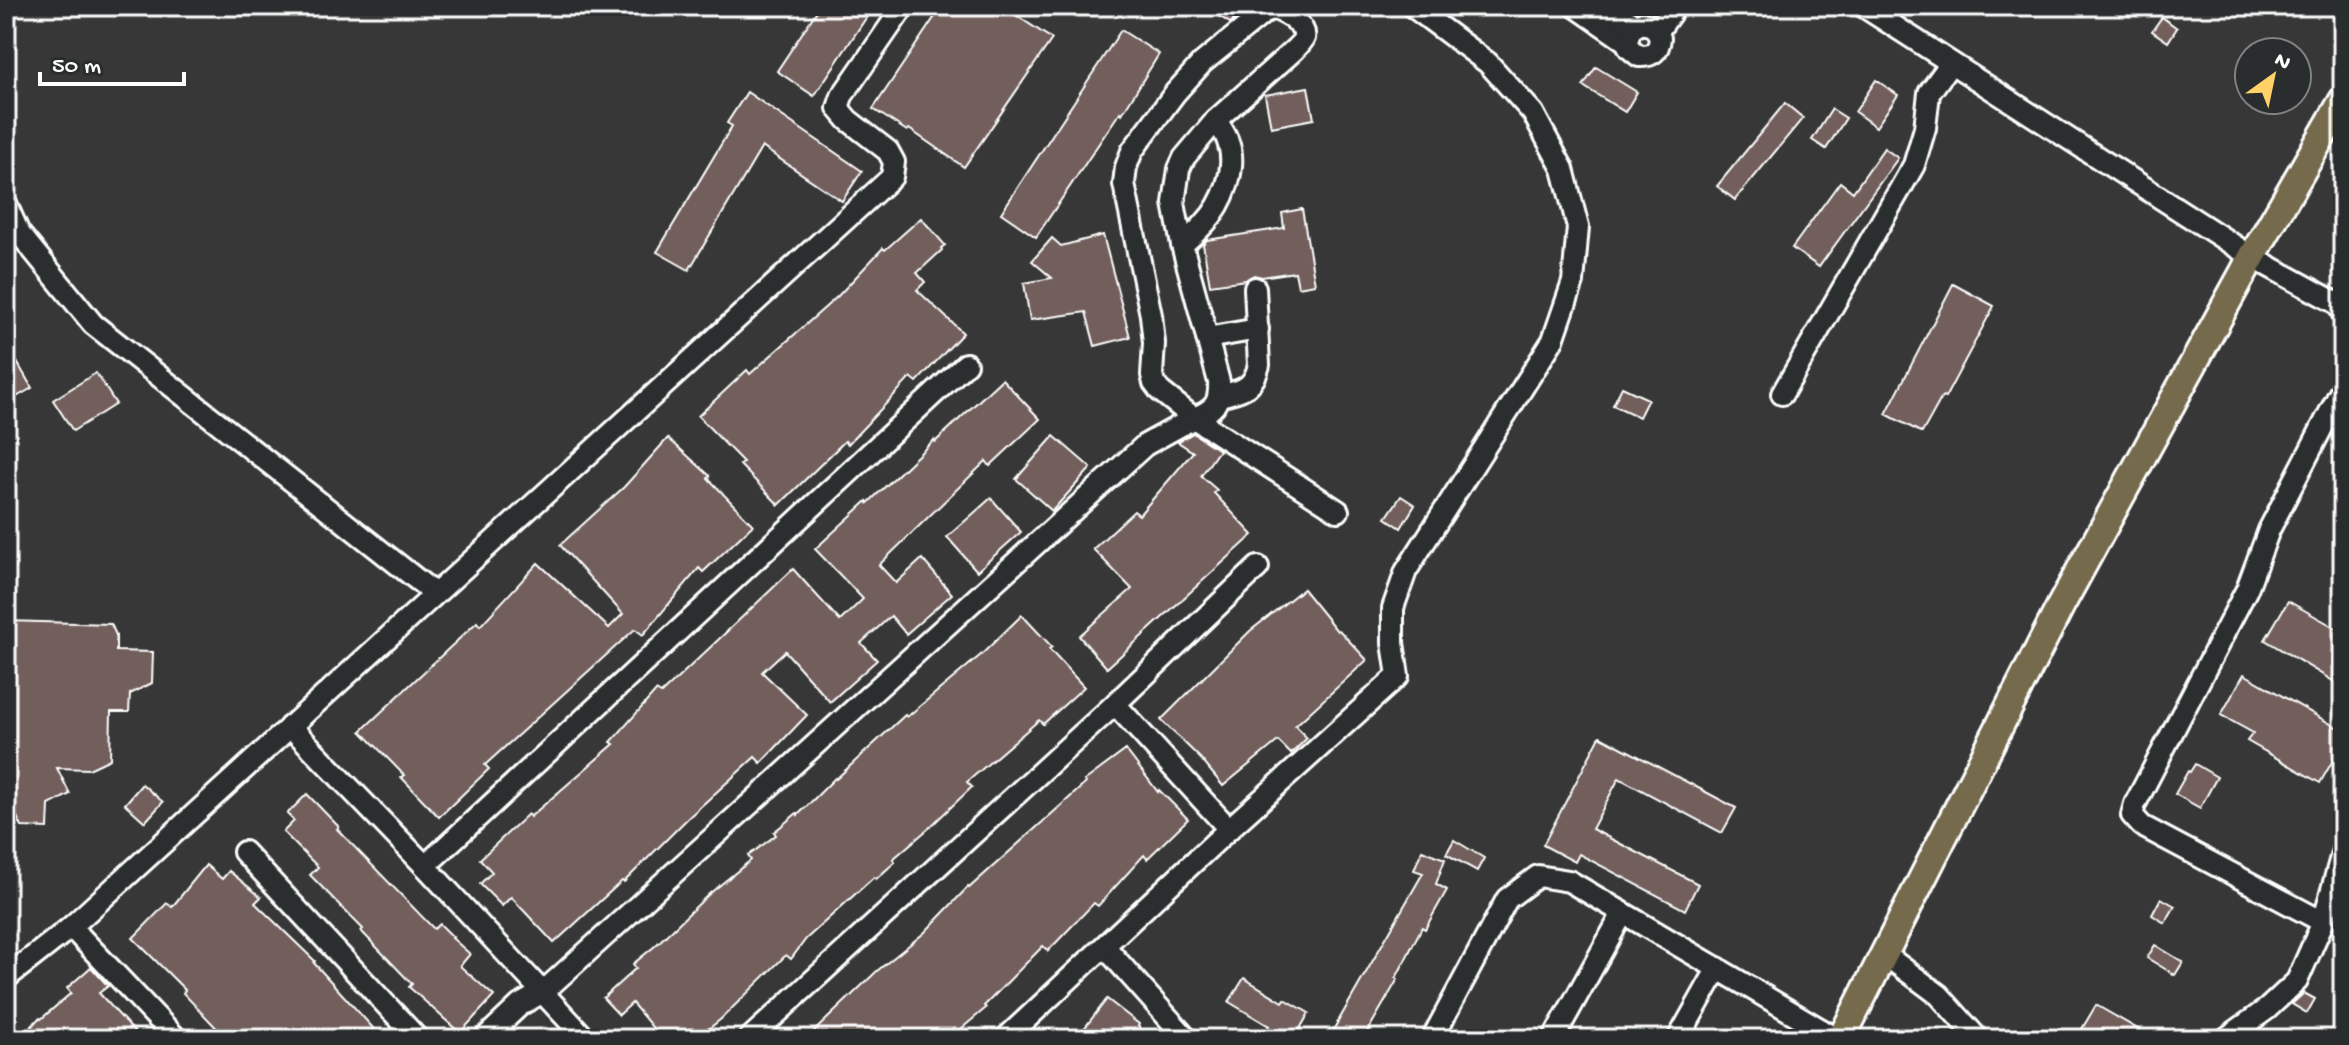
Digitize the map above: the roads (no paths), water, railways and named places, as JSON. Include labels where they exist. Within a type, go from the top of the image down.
[{"type":"main road","points":[[1839,1039],[2061,605],[2252,257],[2342,103]]},
{"type":"street","points":[[6,978],[71,927],[892,177],[894,162],[888,151],[848,120],[838,108],[842,96],[904,6]]},
{"type":"street","points":[[1005,1039],[1398,676],[1393,643],[1393,608],[1406,571],[1553,340],[1573,282],[1578,227],[1563,169],[1533,113],[1488,63],[1412,6]]},
{"type":"street","points":[[1575,6],[1643,26],[1676,6]]},
{"type":"street","points":[[1604,6],[1643,26]]},
{"type":"street","points":[[1863,6],[2252,257],[2338,304],[2343,314]]},
{"type":"street","points":[[484,1039],[520,1005],[543,992],[1145,445],[1194,418],[1207,413],[1215,406],[1220,396],[1219,382],[1182,245],[1174,203],[1179,169],[1184,158],[1216,120],[1304,38],[1304,32],[1296,22],[1274,9],[1266,11],[1202,63],[1175,93],[1132,151],[1124,184],[1151,315],[1154,343],[1152,375],[1160,391],[1194,418],[1338,511]]},
{"type":"street","points":[[1782,394],[1914,165],[1925,128],[1929,93],[1951,63]]},
{"type":"street","points":[[1182,245],[1207,222],[1229,178],[1232,157],[1228,141],[1216,120]]},
{"type":"street","points":[[6,204],[19,233],[93,324],[434,593]]},
{"type":"street","points":[[1220,396],[1245,389],[1257,375],[1255,288]]},
{"type":"street","points":[[1207,338],[1258,329]]},
{"type":"street","points":[[425,866],[966,364]]},
{"type":"street","points":[[2323,922],[2142,826],[2132,815],[2247,589],[2269,530],[2343,387]]},
{"type":"street","points":[[749,1039],[1115,704],[1258,567]]},
{"type":"street","points":[[1115,704],[1229,829]]},
{"type":"street","points":[[290,726],[586,1039]]},
{"type":"street","points":[[2225,1039],[2267,1009],[2297,981],[2323,922],[2343,850]]},
{"type":"street","points":[[244,852],[418,1039]]},
{"type":"street","points":[[1432,1039],[1507,899],[1538,876],[1569,881],[1839,1039]]},
{"type":"street","points":[[1553,1039],[1623,913]]},
{"type":"street","points":[[71,927],[177,1039]]},
{"type":"street","points":[[1105,947],[1187,1039]]},
{"type":"street","points":[[1884,954],[1939,995],[1978,1039]]},
{"type":"street","points":[[1678,1039],[1718,968]]}]
